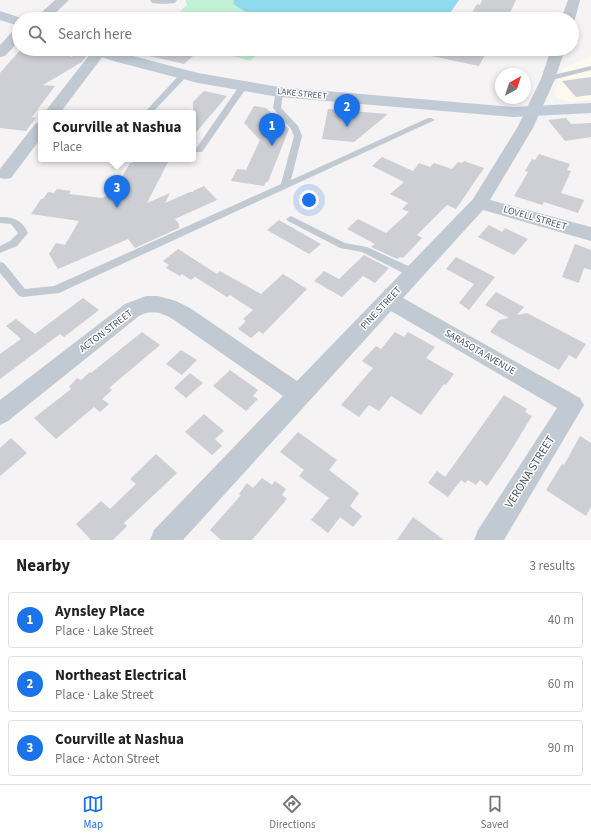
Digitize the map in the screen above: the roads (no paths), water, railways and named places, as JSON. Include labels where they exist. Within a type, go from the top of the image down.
[{"type":"street","points":[[49,12],[63,0]]},
{"type":"street","points":[[156,0],[170,0]]},
{"type":"street","points":[[570,12],[574,0]]},
{"type":"street","points":[[0,15],[12,19]]},
{"type":"street","points":[[0,53],[12,40]]},
{"type":"street","points":[[54,110],[91,56]]},
{"type":"street","name":"LAKE STREET","points":[[113,56],[184,75],[243,87],[279,92],[506,112],[591,108]]},
{"type":"street","name":"PINE STREET","points":[[164,540],[479,203],[525,128],[531,112],[539,100],[548,79],[556,56]]},
{"type":"street","points":[[3,177],[38,131]]},
{"type":"street","name":"LOVELL STREET","points":[[479,203],[591,234]]},
{"type":"street","name":"SARASOTA AVENUE","points":[[389,300],[572,405]]},
{"type":"street","name":"ACTON STREET","points":[[0,414],[132,310],[144,304],[155,303],[166,306],[182,314],[300,395]]},
{"type":"street","name":"VERONA STREET","points":[[488,540],[572,405]]},
{"type":"lane","points":[[548,79],[591,68]]},
{"type":"lane","points":[[151,110],[184,75]]},
{"type":"lane","points":[[199,150],[243,87]]},
{"type":"lane","points":[[279,92],[277,108],[295,128],[298,136],[285,186]]},
{"type":"lane","points":[[0,266],[23,293],[55,290],[430,120]]},
{"type":"lane","points":[[291,219],[343,246],[364,249],[413,273]]},
{"type":"lane","points":[[0,220],[14,221],[20,226],[23,233],[20,240],[13,245],[0,250]]},
{"type":"water","points":[[234,0],[459,0],[451,12],[246,12],[233,4]]},
{"type":"place","name":"Northeast Electrical","points":[[347,127]]},
{"type":"place","name":"Aynsley Place","points":[[272,146]]},
{"type":"place","name":"Courville at Nashua","points":[[117,208]]}]
